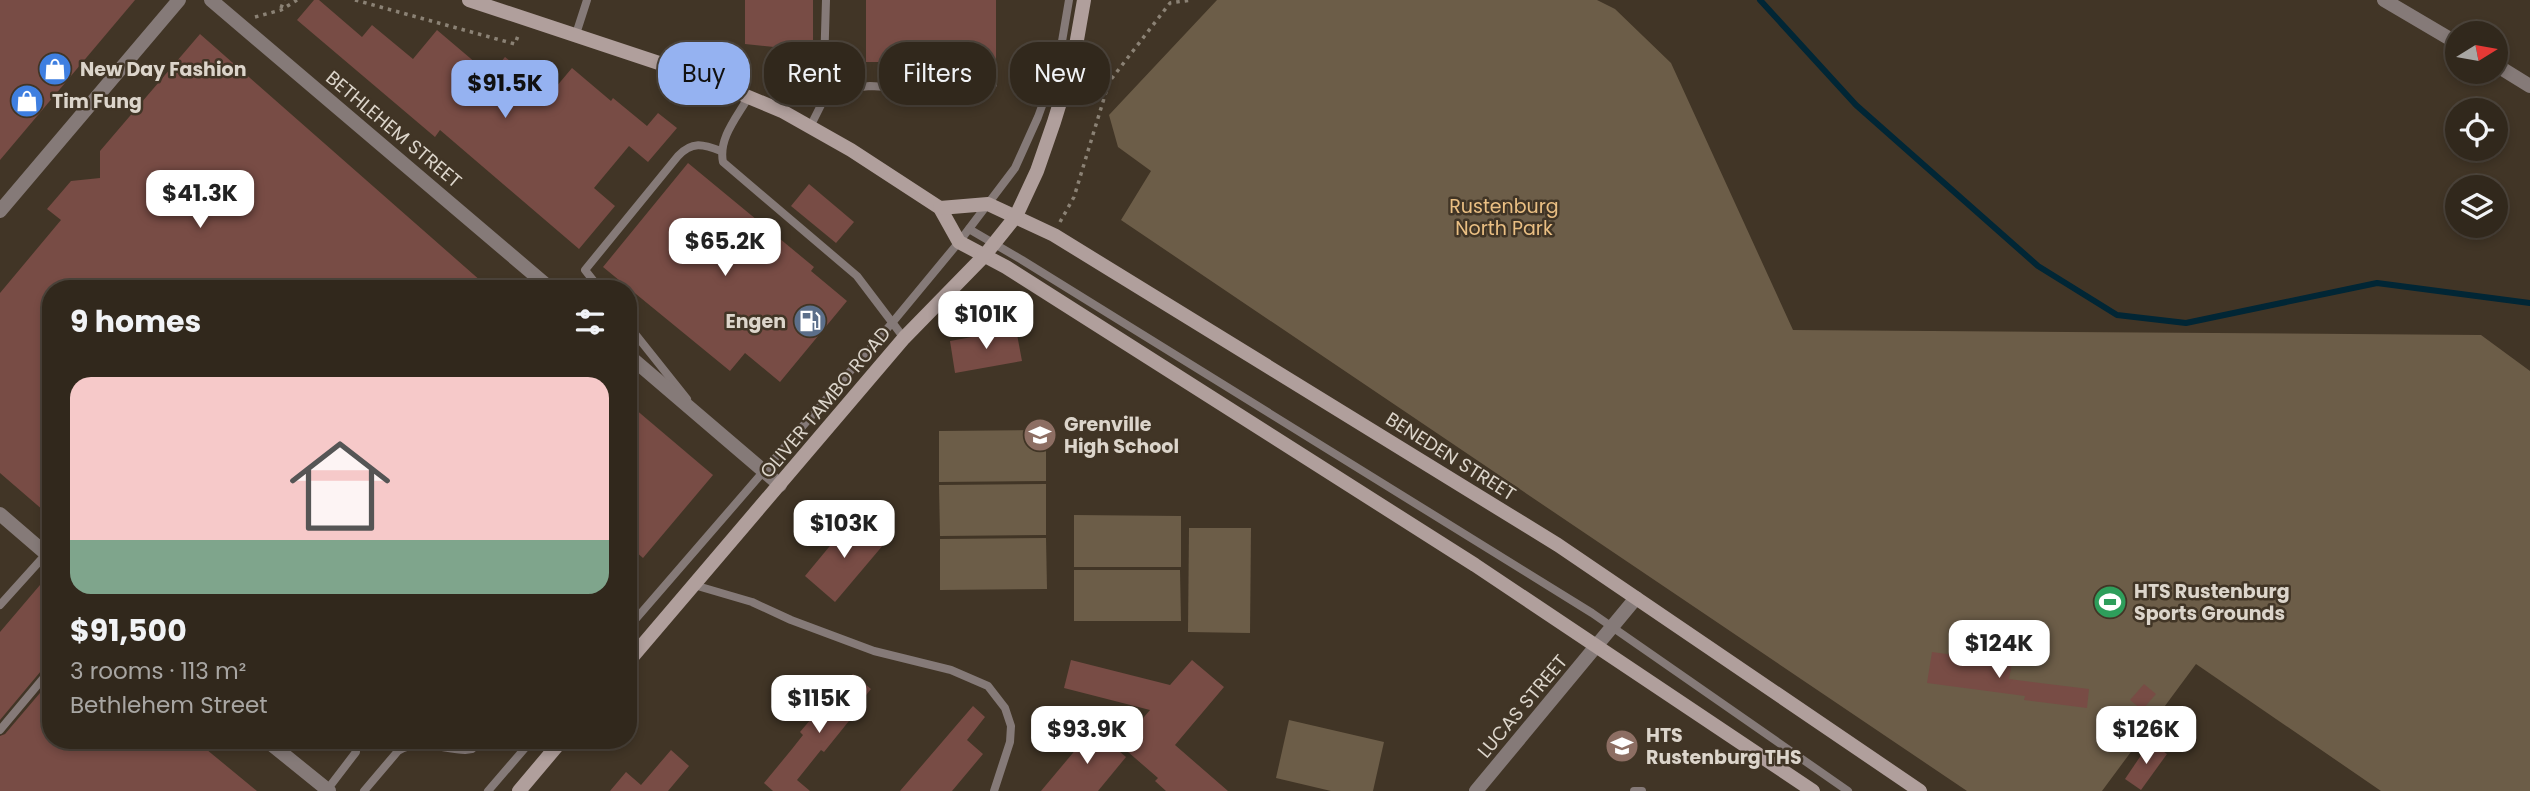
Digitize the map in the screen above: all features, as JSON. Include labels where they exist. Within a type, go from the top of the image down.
[{"type":"main road","points":[[469,0],[658,63]]},
{"type":"main road","name":"OLIVER TAMBO ROAD","points":[[637,652],[904,338],[989,251],[1016,216],[1032,183],[1054,122],[1074,57],[1084,0]]},
{"type":"main road","points":[[750,97],[810,127],[940,208],[964,235],[989,251],[1006,267],[1381,505],[1598,646],[1813,791]]},
{"type":"main road","name":"BENEDEN STREET","points":[[940,208],[988,204],[1054,235],[1547,538],[1920,791]]},
{"type":"main road","points":[[519,791],[554,749]]},
{"type":"street","points":[[0,211],[179,0]]},
{"type":"street","name":"BETHLEHEM STREET","points":[[211,0],[540,280]]},
{"type":"street","points":[[2384,0],[2445,36]]},
{"type":"street","points":[[2508,72],[2530,86]]},
{"type":"street","points":[[637,363],[780,485]]},
{"type":"street","points":[[0,514],[42,551]]},
{"type":"street","name":"LUCAS STREET","points":[[1476,791],[1636,598]]},
{"type":"street","points":[[277,749],[328,790]]},
{"type":"lane","points":[[576,34],[587,0]]},
{"type":"lane","points":[[825,42],[826,0]]},
{"type":"lane","points":[[637,618],[892,323],[1015,168],[1038,117],[1059,59],[1069,0]]},
{"type":"lane","points":[[744,105],[723,141],[723,162],[857,276],[904,338]]},
{"type":"lane","points":[[810,127],[821,105]]},
{"type":"lane","points":[[593,280],[585,270],[678,156],[694,145],[704,145],[721,151]]},
{"type":"lane","points":[[989,251],[1022,260],[1580,606],[1848,791]]},
{"type":"lane","points":[[637,336],[702,418]]},
{"type":"lane","points":[[0,605],[42,562]]},
{"type":"lane","points":[[694,585],[752,602],[874,652],[951,670],[988,686],[1005,708],[1011,726],[1008,750],[994,791]]},
{"type":"lane","points":[[0,730],[42,680]]},
{"type":"lane","points":[[328,790],[356,749]]},
{"type":"lane","points":[[364,791],[401,749]]},
{"type":"lane","points":[[488,791],[524,749]]},
{"type":"lane","points":[[1634,791],[1642,791]]},
{"type":"path","points":[[281,10],[284,0]]},
{"type":"path","points":[[235,20],[281,10],[297,0]]},
{"type":"path","points":[[355,0],[515,44],[524,18]]},
{"type":"path","points":[[1054,235],[1074,197],[1109,82],[1170,3],[1191,0]]},
{"type":"green space","name":"HTS Rustenburg Sports Grounds","points":[[1217,0],[1597,0],[1615,9],[1671,63],[1793,330],[2481,335],[2530,371],[2530,791],[2381,791],[2196,664],[2102,791],[1967,791],[1121,220],[1151,171],[1118,147],[1109,115]]},
{"type":"green space","points":[[1046,430],[1046,481],[939,482],[939,431]]},
{"type":"green space","points":[[1046,484],[1046,535],[940,536],[939,485]]},
{"type":"green space","points":[[1074,515],[1181,516],[1181,567],[1074,567]]},
{"type":"green space","points":[[1189,528],[1251,528],[1250,633],[1188,632]]},
{"type":"green space","points":[[1046,538],[1047,589],[940,590],[940,539]]},
{"type":"green space","points":[[1074,570],[1180,570],[1181,621],[1074,621]]},
{"type":"green space","points":[[1289,720],[1384,742],[1373,791],[1331,791],[1276,778]]},
{"type":"building","points":[[0,0],[135,0],[0,160]]},
{"type":"building","points":[[314,0],[319,0],[362,37],[372,25],[413,59],[437,30],[490,75],[505,57],[550,94],[572,68],[611,101],[613,98],[647,126],[658,113],[677,128],[648,162],[629,146],[594,188],[615,206],[579,249],[440,130],[435,137],[297,20]]},
{"type":"building","points":[[745,0],[813,0],[813,42],[764,42],[764,46],[745,42]]},
{"type":"building","points":[[866,0],[996,0],[996,42],[879,42],[879,62],[866,62]]},
{"type":"building","points":[[200,34],[480,280],[42,280],[42,509],[0,473],[0,293],[61,220],[47,209],[71,181],[100,178],[100,151]]},
{"type":"building","points":[[688,163],[814,267],[811,271],[847,301],[780,382],[745,353],[730,371],[637,295],[637,280],[619,280],[603,267]]},
{"type":"building","points":[[809,184],[854,222],[836,243],[791,206]]},
{"type":"building","points":[[1016,329],[1022,361],[955,373],[950,341]]},
{"type":"building","points":[[637,411],[713,475],[643,558],[637,553]]},
{"type":"building","points":[[853,518],[884,544],[835,602],[805,576]]},
{"type":"building","points":[[40,585],[42,587],[42,670],[0,720],[0,632]]},
{"type":"building","points":[[1932,652],[2012,663],[2009,679],[2089,689],[2087,708],[2024,700],[2025,696],[1927,683]]},
{"type":"building","points":[[1071,660],[1170,685],[1192,660],[1224,687],[1175,745],[1228,791],[1166,791],[1155,781],[1158,778],[1120,745],[1150,710],[1064,688]]},
{"type":"building","points":[[853,674],[871,689],[859,704],[861,706],[824,752],[821,750],[797,780],[810,791],[773,791],[764,783],[803,735],[800,732],[837,686],[841,689]]},
{"type":"building","points":[[2144,684],[2156,694],[2142,710],[2130,700]]},
{"type":"building","points":[[42,691],[42,749],[206,749],[257,791],[0,791],[0,736],[5,734]]},
{"type":"building","points":[[973,706],[985,717],[967,740],[983,754],[952,791],[900,791]]},
{"type":"building","points":[[1093,729],[1126,757],[1098,791],[1041,791]]},
{"type":"building","points":[[2150,742],[2167,754],[2141,790],[2125,779]]},
{"type":"building","points":[[671,750],[689,766],[668,791],[610,791],[626,772],[641,785]]},
{"type":"waterway","points":[[1760,0],[1856,105],[2038,266],[2117,315],[2186,323],[2377,283],[2530,303]]},
{"type":"place","name":"New Day Fashion","points":[[55,69]]},
{"type":"place","name":"Tim Fung","points":[[27,101]]},
{"type":"place","name":"Engen","points":[[810,321]]},
{"type":"place","name":"Grenville High School","points":[[1040,435]]},
{"type":"place","name":"HTS Rustenburg Sports Grounds","points":[[2110,602]]},
{"type":"place","name":"HTS Rustenburg THS","points":[[1622,746]]},
{"type":"park label","name":"Rustenburg North Park","points":[[1504,217]]}]
